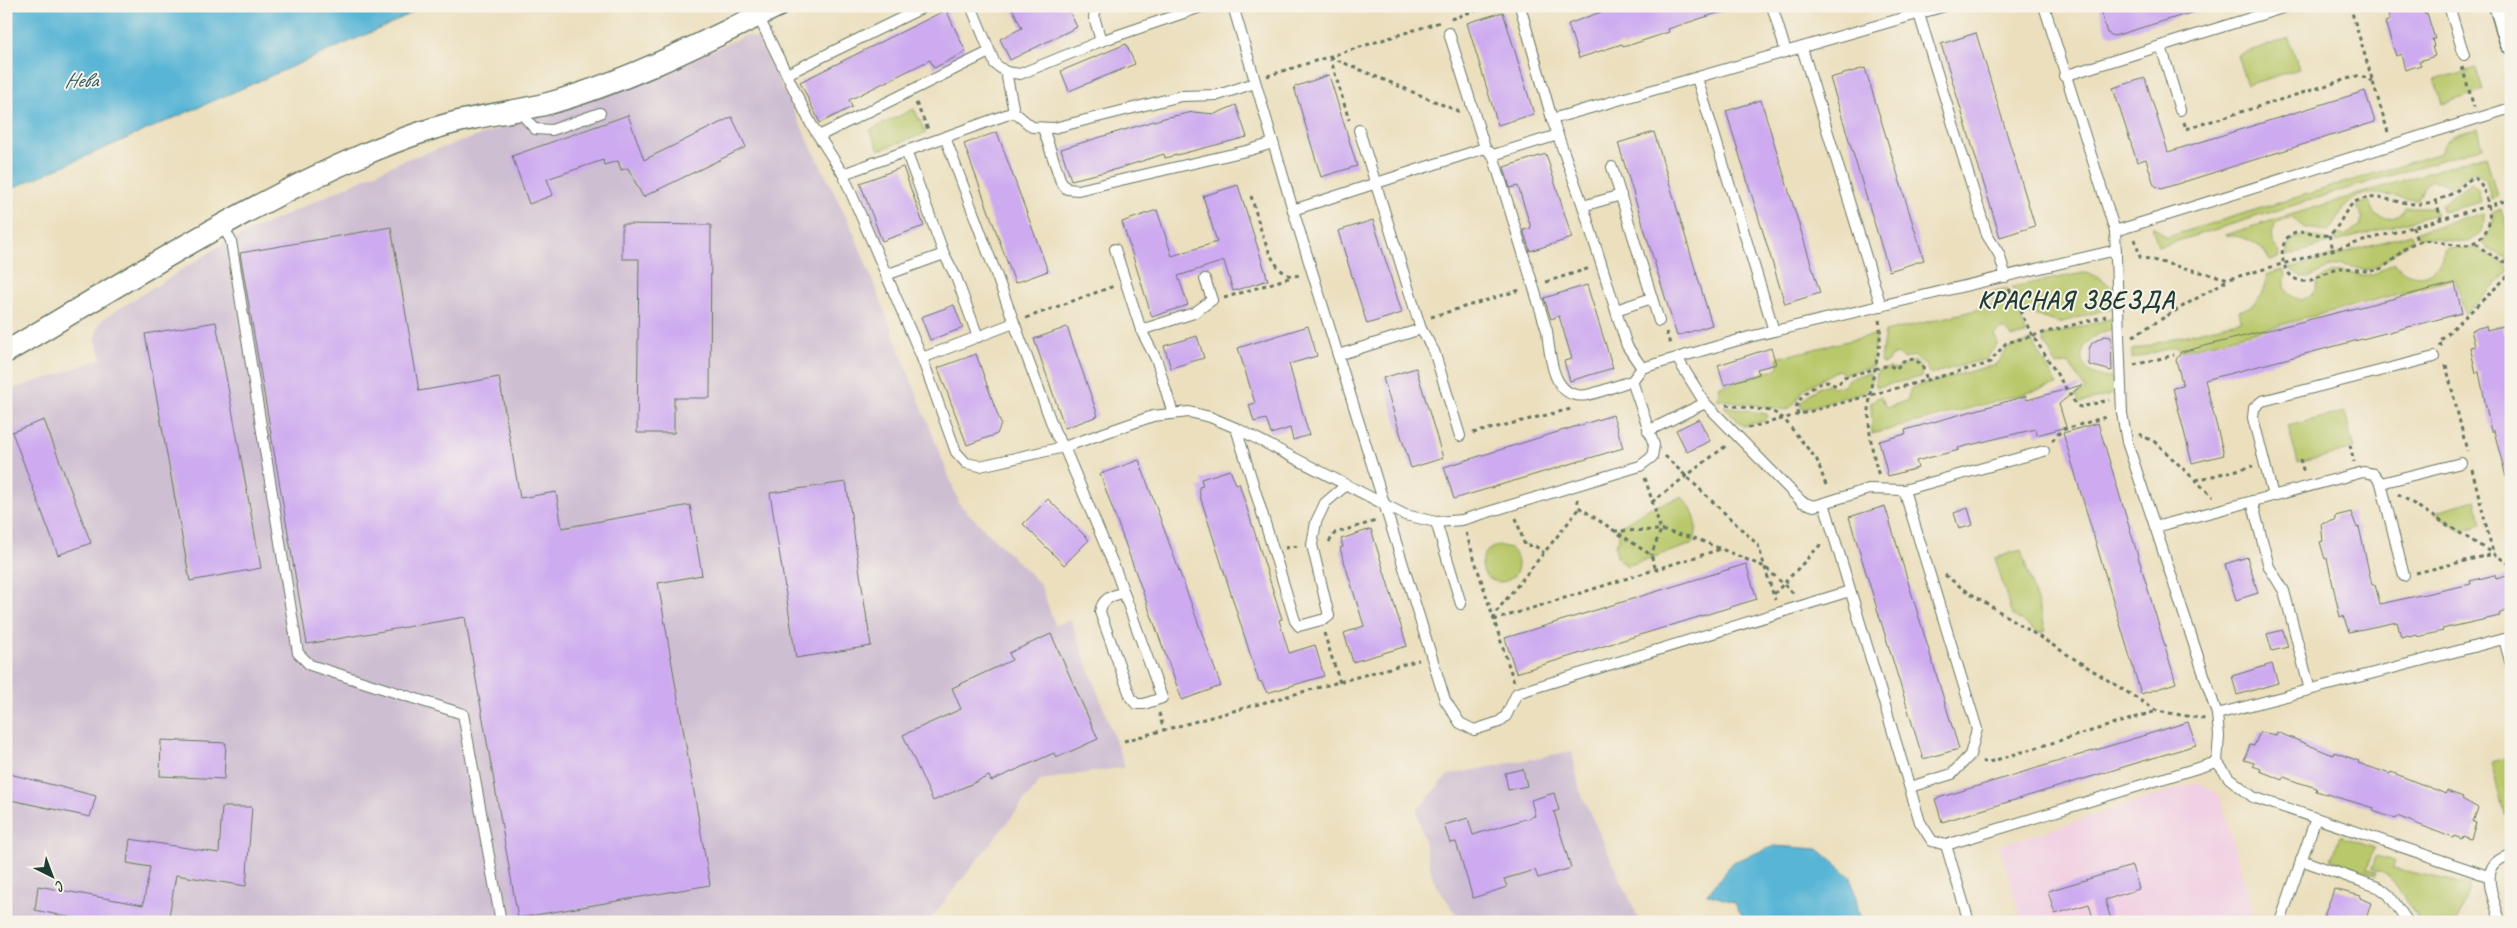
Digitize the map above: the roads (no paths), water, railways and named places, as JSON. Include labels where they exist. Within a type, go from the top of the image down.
[{"type":"street","points":[[6,352],[223,226],[309,180],[366,154],[468,119],[549,104],[621,78],[778,6]]},
{"type":"street","points":[[2500,6],[2511,43]]},
{"type":"lane","points":[[787,74],[926,6]]},
{"type":"lane","points":[[971,6],[995,64],[1006,72],[1020,74],[1101,41],[1204,6]]},
{"type":"lane","points":[[1097,6],[1094,17],[1101,41]]},
{"type":"lane","points":[[1233,6],[1293,210],[1445,700],[1460,723],[1474,730],[1500,722],[1506,716],[1517,693],[1850,591]]},
{"type":"lane","points":[[1520,6],[1552,119],[1584,206],[1627,346],[1642,368]]},
{"type":"lane","points":[[1772,6],[1786,52]]},
{"type":"lane","points":[[1910,6],[1919,14],[1987,235],[1999,254],[2006,277]]},
{"type":"lane","points":[[1552,119],[1945,6]]},
{"type":"lane","points":[[2044,6],[2064,76],[2115,231],[2121,396],[2127,442],[2218,718],[2217,762],[2229,778],[2254,797],[2488,876]]},
{"type":"lane","points":[[2064,76],[2289,6]]},
{"type":"lane","points":[[2449,6],[2464,55]]},
{"type":"lane","points":[[758,16],[819,136],[843,174],[922,358],[956,452],[966,463],[980,466],[1064,447],[1153,416],[1189,412],[1210,417],[1236,428],[1345,486],[1387,512],[1436,522],[1462,520],[1640,466],[1652,457],[1654,446],[1632,381]]},
{"type":"lane","points":[[1449,33],[1484,148],[1493,156],[1547,331],[1550,354],[1560,387],[1564,391],[1585,396],[1632,381],[1642,368],[1774,331],[2116,250]]},
{"type":"lane","points":[[2161,46],[2180,110]]},
{"type":"lane","points":[[1802,48],[1878,307]]},
{"type":"lane","points":[[819,136],[990,52]]},
{"type":"lane","points":[[1006,72],[1014,112],[1032,127],[1043,128],[1054,128],[1181,96],[1218,95],[1255,83]]},
{"type":"lane","points":[[1697,78],[1774,331]]},
{"type":"lane","points":[[2115,231],[2511,108]]},
{"type":"lane","points":[[517,110],[535,129],[544,130],[552,130],[600,113]]},
{"type":"lane","points":[[843,174],[1014,112]]},
{"type":"lane","points":[[1043,128],[1060,182],[1067,189],[1078,190],[1273,143]]},
{"type":"lane","points":[[1359,130],[1420,325],[1434,351],[1460,436]]},
{"type":"lane","points":[[1493,156],[1558,135]]},
{"type":"lane","points":[[945,137],[1056,435],[1064,447],[1124,592],[1162,698],[1144,704],[1136,704],[1131,698],[1100,612],[1101,604],[1106,598],[1124,592]]},
{"type":"lane","points":[[1293,210],[1484,148]]},
{"type":"lane","points":[[906,151],[944,254],[956,277],[978,337]]},
{"type":"lane","points":[[1612,168],[1659,321]]},
{"type":"lane","points":[[1584,206],[1621,194]]},
{"type":"lane","points":[[223,226],[231,240],[298,653],[310,665],[462,714],[500,922]]},
{"type":"lane","points":[[1115,249],[1141,330],[1157,361],[1173,414]]},
{"type":"lane","points":[[886,275],[944,254]]},
{"type":"lane","points":[[1141,330],[1194,313],[1212,300],[1205,279]]},
{"type":"lane","points":[[1616,310],[1652,298]]},
{"type":"lane","points":[[922,358],[1014,323]]},
{"type":"lane","points":[[1338,355],[1420,325]]},
{"type":"lane","points":[[2273,496],[2252,418],[2254,408],[2262,401],[2439,355]]},
{"type":"lane","points":[[1677,358],[1705,404],[1802,502],[1814,506],[1869,489],[1904,490],[2044,451]]},
{"type":"lane","points":[[1648,431],[1705,404]]},
{"type":"lane","points":[[1236,428],[1295,621],[1299,626],[1321,621],[1329,616],[1312,548],[1316,522],[1325,503],[1345,486]]},
{"type":"lane","points":[[2381,483],[2461,463]]},
{"type":"lane","points":[[2155,526],[2363,472],[2374,474],[2381,483],[2404,576]]},
{"type":"lane","points":[[1904,490],[1977,728],[1970,755],[1952,774],[1910,786]]},
{"type":"lane","points":[[2252,501],[2269,567],[2284,590],[2310,690]]},
{"type":"lane","points":[[1827,502],[1832,532],[1920,822],[1932,841],[1946,845],[2217,762]]},
{"type":"lane","points":[[1436,522],[1461,604]]},
{"type":"lane","points":[[2218,718],[2310,690],[2508,638],[2511,665]]},
{"type":"lane","points":[[2280,922],[2316,818]]},
{"type":"lane","points":[[1946,845],[1968,922]]},
{"type":"lane","points":[[2500,922],[2488,876],[2495,861],[2511,855]]},
{"type":"lane","points":[[2301,860],[2380,888],[2389,895],[2408,922]]},
{"type":"water","name":"Нева","points":[[6,6],[424,6],[388,25],[6,191]]},
{"type":"water","points":[[1774,846],[1818,849],[1851,877],[1861,922],[1746,922],[1734,902],[1707,894],[1733,862]]},
{"type":"district","name":"КРАСНАЯ ЗВЕЗДА","points":[[2076,300]]}]
